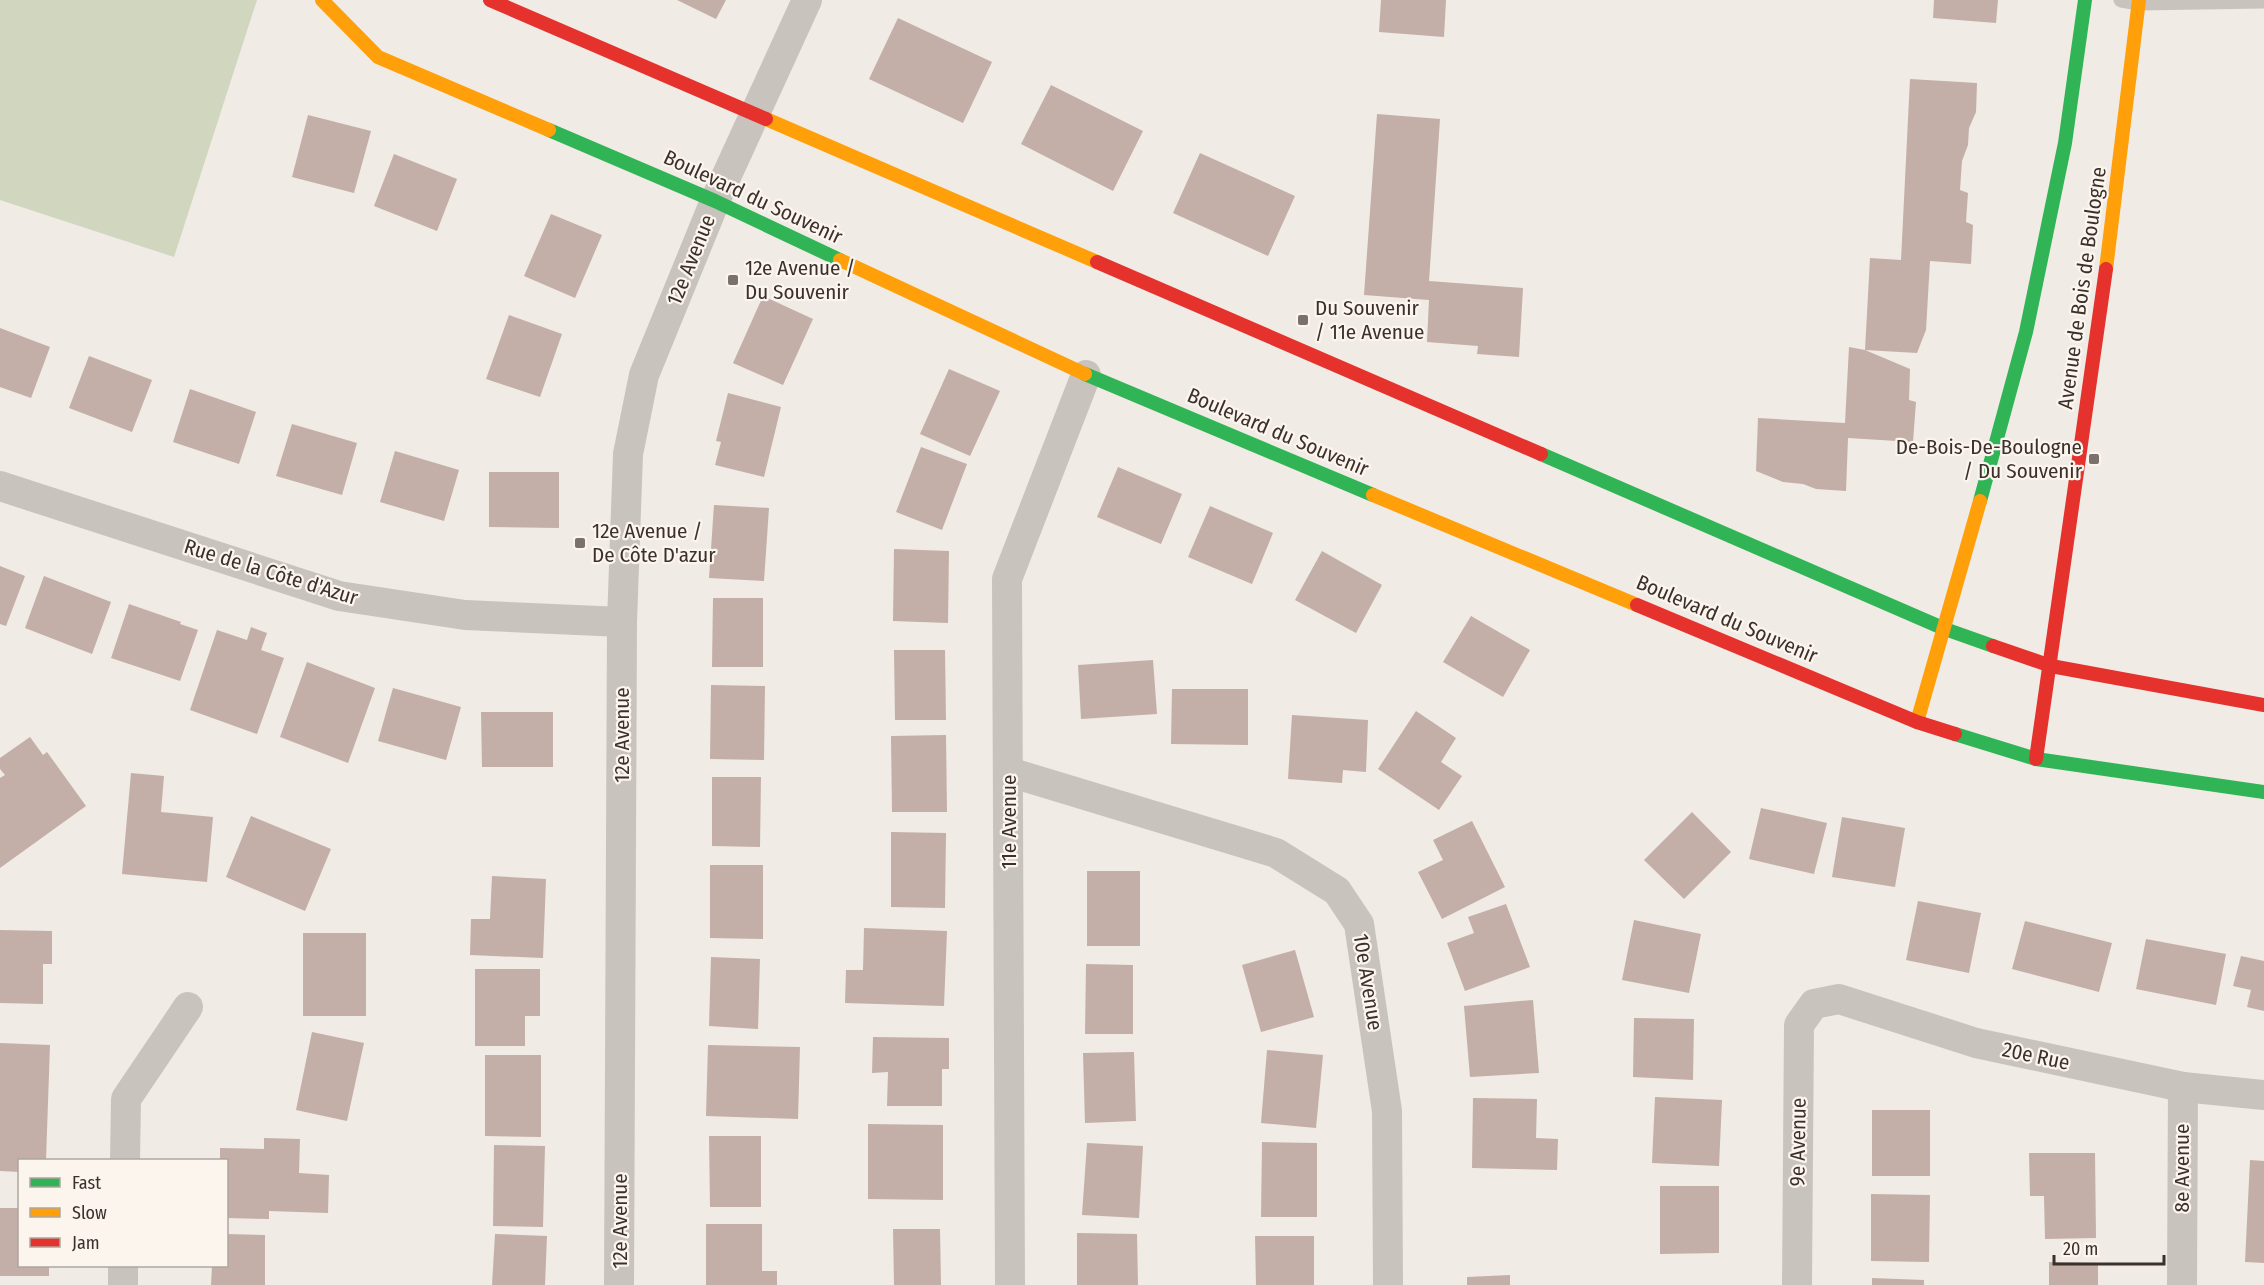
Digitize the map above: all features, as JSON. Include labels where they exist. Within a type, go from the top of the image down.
[{"type":"street","name":"Boulevard du Souvenir","points":[[322,0],[378,57],[715,201],[1086,375],[1917,722],[2036,759],[2264,792]]},
{"type":"street","points":[[490,0],[1945,629],[2051,666],[2264,705]]},
{"type":"street","name":"12e Avenue","points":[[619,1285],[622,622],[628,454],[644,375],[715,201],[807,0]]},
{"type":"street","name":"Avenue de Bois de Boulogne","points":[[1917,722],[1945,629],[2026,332],[2065,144],[2085,0]]},
{"type":"street","name":"Avenue de Bois de Boulogne","points":[[2036,759],[2105,279],[2139,1]]},
{"type":"street","name":"11e Avenue","points":[[1010,1285],[1007,579],[1086,375]]},
{"type":"street","name":"Rue de la Côte d'Azur","points":[[0,486],[339,596],[465,615],[622,622]]},
{"type":"street","name":"10e Avenue","points":[[1009,772],[1275,853],[1337,891],[1359,924],[1388,1111],[1388,1285]]},
{"type":"street","name":"20e Rue","points":[[1814,1004],[1839,999],[1976,1043],[2183,1087],[2264,1095]]},
{"type":"street","name":"9e Avenue","points":[[1797,1285],[1799,1025],[1814,1004]]},
{"type":"street","points":[[125,1159],[126,1099],[188,1007]]},
{"type":"street","name":"8e Avenue","points":[[2182,1285],[2183,1087]]},
{"type":"street","points":[[123,1267],[123,1285]]},
{"type":"lane","points":[[2121,0],[2264,1]]},
{"type":"green space","points":[[0,0],[257,0],[174,257],[0,200]]},
{"type":"building","points":[[677,0],[726,0],[716,19]]},
{"type":"building","points":[[1381,0],[1446,0],[1444,37],[1379,32]]},
{"type":"building","points":[[1934,0],[1998,0],[1996,23],[1933,18]]},
{"type":"building","points":[[898,18],[992,62],[963,123],[869,79]]},
{"type":"building","points":[[1910,79],[1977,83],[1976,112],[1969,128],[1968,145],[1962,161],[1960,190],[1968,193],[1966,222],[1973,225],[1971,264],[1930,261],[1926,330],[1917,353],[1865,350],[1870,258],[1901,260]]},
{"type":"building","points":[[1051,85],[1143,131],[1113,191],[1021,144]]},
{"type":"building","points":[[1377,114],[1440,119],[1429,281],[1523,288],[1519,357],[1477,354],[1478,346],[1427,342],[1429,300],[1364,295]]},
{"type":"building","points":[[308,115],[371,131],[354,193],[292,177]]},
{"type":"building","points":[[1200,153],[1295,196],[1268,256],[1173,213]]},
{"type":"building","points":[[394,154],[457,179],[437,231],[374,206]]},
{"type":"building","points":[[551,214],[602,235],[575,298],[524,276]]},
{"type":"building","points":[[763,296],[813,319],[783,385],[733,363]]},
{"type":"building","points":[[509,315],[562,334],[540,397],[486,379]]},
{"type":"building","points":[[0,328],[50,347],[31,398],[0,387]]},
{"type":"building","points":[[1849,347],[1865,350],[1910,369],[1909,400],[1916,402],[1913,442],[1848,438],[1846,491],[1816,489],[1803,484],[1783,482],[1756,471],[1758,418],[1845,423]]},
{"type":"building","points":[[89,356],[152,380],[132,432],[69,408]]},
{"type":"building","points":[[949,369],[1000,391],[970,456],[920,434]]},
{"type":"building","points":[[190,389],[256,412],[239,464],[173,442]]},
{"type":"building","points":[[728,393],[781,407],[764,477],[715,465],[721,442],[716,441]]},
{"type":"building","points":[[292,424],[357,443],[342,495],[276,476]]},
{"type":"building","points":[[921,447],[967,464],[942,530],[896,512]]},
{"type":"building","points":[[395,451],[459,470],[444,521],[380,502]]},
{"type":"building","points":[[1118,467],[1182,494],[1161,544],[1097,517]]},
{"type":"building","points":[[489,472],[559,472],[559,528],[489,527]]},
{"type":"building","points":[[714,505],[769,508],[764,581],[709,578]]},
{"type":"building","points":[[1210,506],[1273,533],[1252,584],[1188,557]]},
{"type":"building","points":[[894,549],[949,551],[948,623],[893,621]]},
{"type":"building","points":[[1322,551],[1382,585],[1356,633],[1295,600]]},
{"type":"building","points":[[0,566],[25,576],[6,626],[0,624]]},
{"type":"building","points":[[44,576],[111,602],[92,654],[25,628]]},
{"type":"building","points":[[713,598],[763,598],[763,667],[712,667]]},
{"type":"building","points":[[129,604],[198,630],[180,681],[111,658]]},
{"type":"building","points":[[1471,616],[1530,650],[1503,697],[1443,662]]},
{"type":"building","points":[[251,627],[267,633],[261,650],[284,658],[257,734],[190,710],[217,630],[247,640]]},
{"type":"building","points":[[894,650],[945,650],[946,720],[895,720]]},
{"type":"building","points":[[1153,660],[1157,714],[1081,719],[1078,665]]},
{"type":"building","points":[[307,662],[375,688],[348,763],[280,737]]},
{"type":"building","points":[[711,685],[765,686],[764,760],[710,759]]},
{"type":"building","points":[[393,688],[461,707],[446,760],[378,741]]},
{"type":"building","points":[[1172,689],[1248,689],[1248,745],[1171,744]]},
{"type":"building","points":[[1416,711],[1456,738],[1441,762],[1462,776],[1439,810],[1378,769]]},
{"type":"building","points":[[481,712],[553,712],[553,767],[482,767]]},
{"type":"building","points":[[1292,715],[1368,720],[1366,772],[1343,770],[1342,783],[1288,779]]},
{"type":"building","points":[[946,735],[947,812],[892,812],[891,736]]},
{"type":"building","points":[[30,737],[43,755],[47,752],[86,806],[0,868],[0,778],[5,775],[0,769],[0,758]]},
{"type":"building","points":[[131,773],[164,776],[161,812],[213,817],[207,882],[122,874]]},
{"type":"building","points":[[712,777],[761,777],[760,847],[712,846]]},
{"type":"building","points":[[1761,808],[1827,823],[1814,874],[1749,859]]},
{"type":"building","points":[[1692,812],[1731,852],[1684,899],[1644,860]]},
{"type":"building","points":[[251,816],[331,849],[305,911],[226,877]]},
{"type":"building","points":[[1842,817],[1905,828],[1895,887],[1832,877]]},
{"type":"building","points":[[1472,821],[1505,887],[1442,919],[1418,872],[1443,860],[1433,840]]},
{"type":"building","points":[[891,832],[946,833],[945,908],[891,907]]},
{"type":"building","points":[[710,865],[763,865],[763,939],[710,938]]},
{"type":"building","points":[[1087,871],[1140,871],[1140,946],[1087,946]]},
{"type":"building","points":[[492,876],[546,879],[543,958],[470,955],[471,919],[490,919]]},
{"type":"building","points":[[1918,901],[1981,913],[1969,973],[1906,960]]},
{"type":"building","points":[[1506,904],[1530,967],[1465,991],[1447,943],[1474,933],[1468,917]]},
{"type":"building","points":[[1634,920],[1701,934],[1689,993],[1622,980]]},
{"type":"building","points":[[2025,921],[2112,943],[2099,992],[2012,969]]},
{"type":"building","points":[[864,928],[947,931],[944,1006],[845,1003],[846,970],[863,970]]},
{"type":"building","points":[[0,930],[52,931],[52,964],[43,964],[43,1004],[0,1003]]},
{"type":"building","points":[[303,933],[366,933],[366,1016],[303,1016]]},
{"type":"building","points":[[2146,939],[2226,954],[2216,1005],[2136,989]]},
{"type":"building","points":[[1295,950],[1314,1017],[1261,1032],[1242,965]]},
{"type":"building","points":[[2241,956],[2264,961],[2264,1011],[2247,1007],[2251,990],[2233,986]]},
{"type":"building","points":[[711,957],[760,959],[758,1029],[709,1026]]},
{"type":"building","points":[[1086,964],[1133,965],[1133,1034],[1085,1034]]},
{"type":"building","points":[[475,969],[540,969],[540,1016],[525,1016],[525,1046],[475,1046]]},
{"type":"building","points":[[1533,1000],[1539,1073],[1470,1077],[1464,1006]]},
{"type":"building","points":[[1634,1018],[1694,1019],[1693,1080],[1633,1077]]},
{"type":"building","points":[[312,1032],[364,1043],[347,1121],[296,1110]]},
{"type":"building","points":[[873,1037],[949,1038],[949,1069],[942,1069],[942,1106],[887,1106],[888,1072],[872,1073]]},
{"type":"building","points":[[0,1043],[50,1045],[46,1159],[18,1159],[18,1172],[0,1171]]},
{"type":"building","points":[[708,1045],[800,1047],[798,1119],[706,1116]]},
{"type":"building","points":[[1267,1050],[1323,1055],[1316,1128],[1261,1123]]},
{"type":"building","points":[[1134,1052],[1136,1121],[1085,1123],[1083,1053]]},
{"type":"building","points":[[485,1055],[541,1055],[541,1137],[485,1136]]},
{"type":"building","points":[[1655,1097],[1722,1100],[1719,1166],[1652,1163]]},
{"type":"building","points":[[1473,1098],[1537,1099],[1536,1138],[1558,1139],[1557,1170],[1472,1168]]},
{"type":"building","points":[[1872,1110],[1930,1110],[1930,1176],[1872,1176]]},
{"type":"building","points":[[868,1124],[943,1125],[943,1200],[868,1199]]},
{"type":"building","points":[[709,1136],[761,1136],[761,1207],[710,1207]]},
{"type":"building","points":[[264,1138],[300,1139],[299,1173],[329,1175],[328,1213],[269,1211],[269,1219],[228,1218],[228,1159],[220,1159],[220,1148],[264,1149]]},
{"type":"building","points":[[1262,1142],[1317,1143],[1317,1217],[1261,1217]]},
{"type":"building","points":[[1087,1143],[1143,1146],[1139,1218],[1082,1215]]},
{"type":"building","points":[[494,1145],[545,1146],[543,1227],[493,1226]]},
{"type":"building","points":[[2029,1153],[2095,1153],[2096,1238],[2045,1239],[2044,1196],[2030,1196]]},
{"type":"building","points":[[2250,1160],[2264,1161],[2264,1263],[2245,1262]]},
{"type":"building","points":[[1660,1186],[1719,1186],[1719,1253],[1660,1254]]},
{"type":"building","points":[[1871,1194],[1930,1195],[1929,1262],[1871,1261]]},
{"type":"building","points":[[0,1208],[18,1208],[18,1267],[49,1267],[49,1276],[0,1276]]},
{"type":"building","points":[[706,1224],[762,1224],[762,1271],[777,1271],[777,1285],[706,1285]]},
{"type":"building","points":[[893,1229],[940,1229],[941,1285],[894,1285]]},
{"type":"building","points":[[1077,1233],[1137,1234],[1138,1285],[1077,1285]]},
{"type":"building","points":[[228,1234],[265,1235],[265,1285],[211,1285],[212,1267],[228,1267]]},
{"type":"building","points":[[495,1234],[547,1236],[545,1285],[492,1285]]},
{"type":"building","points":[[1255,1236],[1314,1236],[1314,1285],[1256,1285]]},
{"type":"building","points":[[2049,1262],[2098,1263],[2098,1285],[2049,1285]]},
{"type":"building","points":[[1510,1275],[1510,1285],[1467,1285],[1467,1277]]},
{"type":"building","points":[[1872,1278],[1924,1280],[1924,1285],[1872,1285]]},
{"type":"traffic: fast","points":[[1980,501],[2026,332],[2065,143],[2085,0]]},
{"type":"traffic: fast","points":[[549,130],[715,201],[840,260]]},
{"type":"traffic: fast","points":[[1085,374],[1373,495]]},
{"type":"traffic: fast","points":[[1541,454],[1945,629],[1993,646]]},
{"type":"traffic: fast","points":[[1955,734],[2036,759],[2264,792]]},
{"type":"traffic: slow","points":[[322,0],[378,57],[549,130]]},
{"type":"traffic: slow","points":[[2106,269],[2139,0]]},
{"type":"traffic: slow","points":[[766,119],[1097,262]]},
{"type":"traffic: slow","points":[[840,260],[1085,374]]},
{"type":"traffic: slow","points":[[1373,495],[1637,605]]},
{"type":"traffic: slow","points":[[1917,722],[1980,501]]},
{"type":"traffic: jam","points":[[490,0],[766,119]]},
{"type":"traffic: jam","points":[[1097,262],[1541,454]]},
{"type":"traffic: jam","points":[[2036,759],[2106,269]]},
{"type":"traffic: jam","points":[[1637,605],[1917,722],[1955,734]]},
{"type":"traffic: jam","points":[[1993,646],[2051,666],[2264,705]]},
{"type":"place","name":"12e Avenue / Du Souvenir","points":[[733,280]]},
{"type":"place","name":"Du Souvenir / 11e Avenue","points":[[1303,320]]},
{"type":"place","name":"De-Bois-De-Boulogne / Du Souvenir","points":[[2094,459]]},
{"type":"place","name":"12e Avenue / De Côte D'azur","points":[[580,543]]}]
